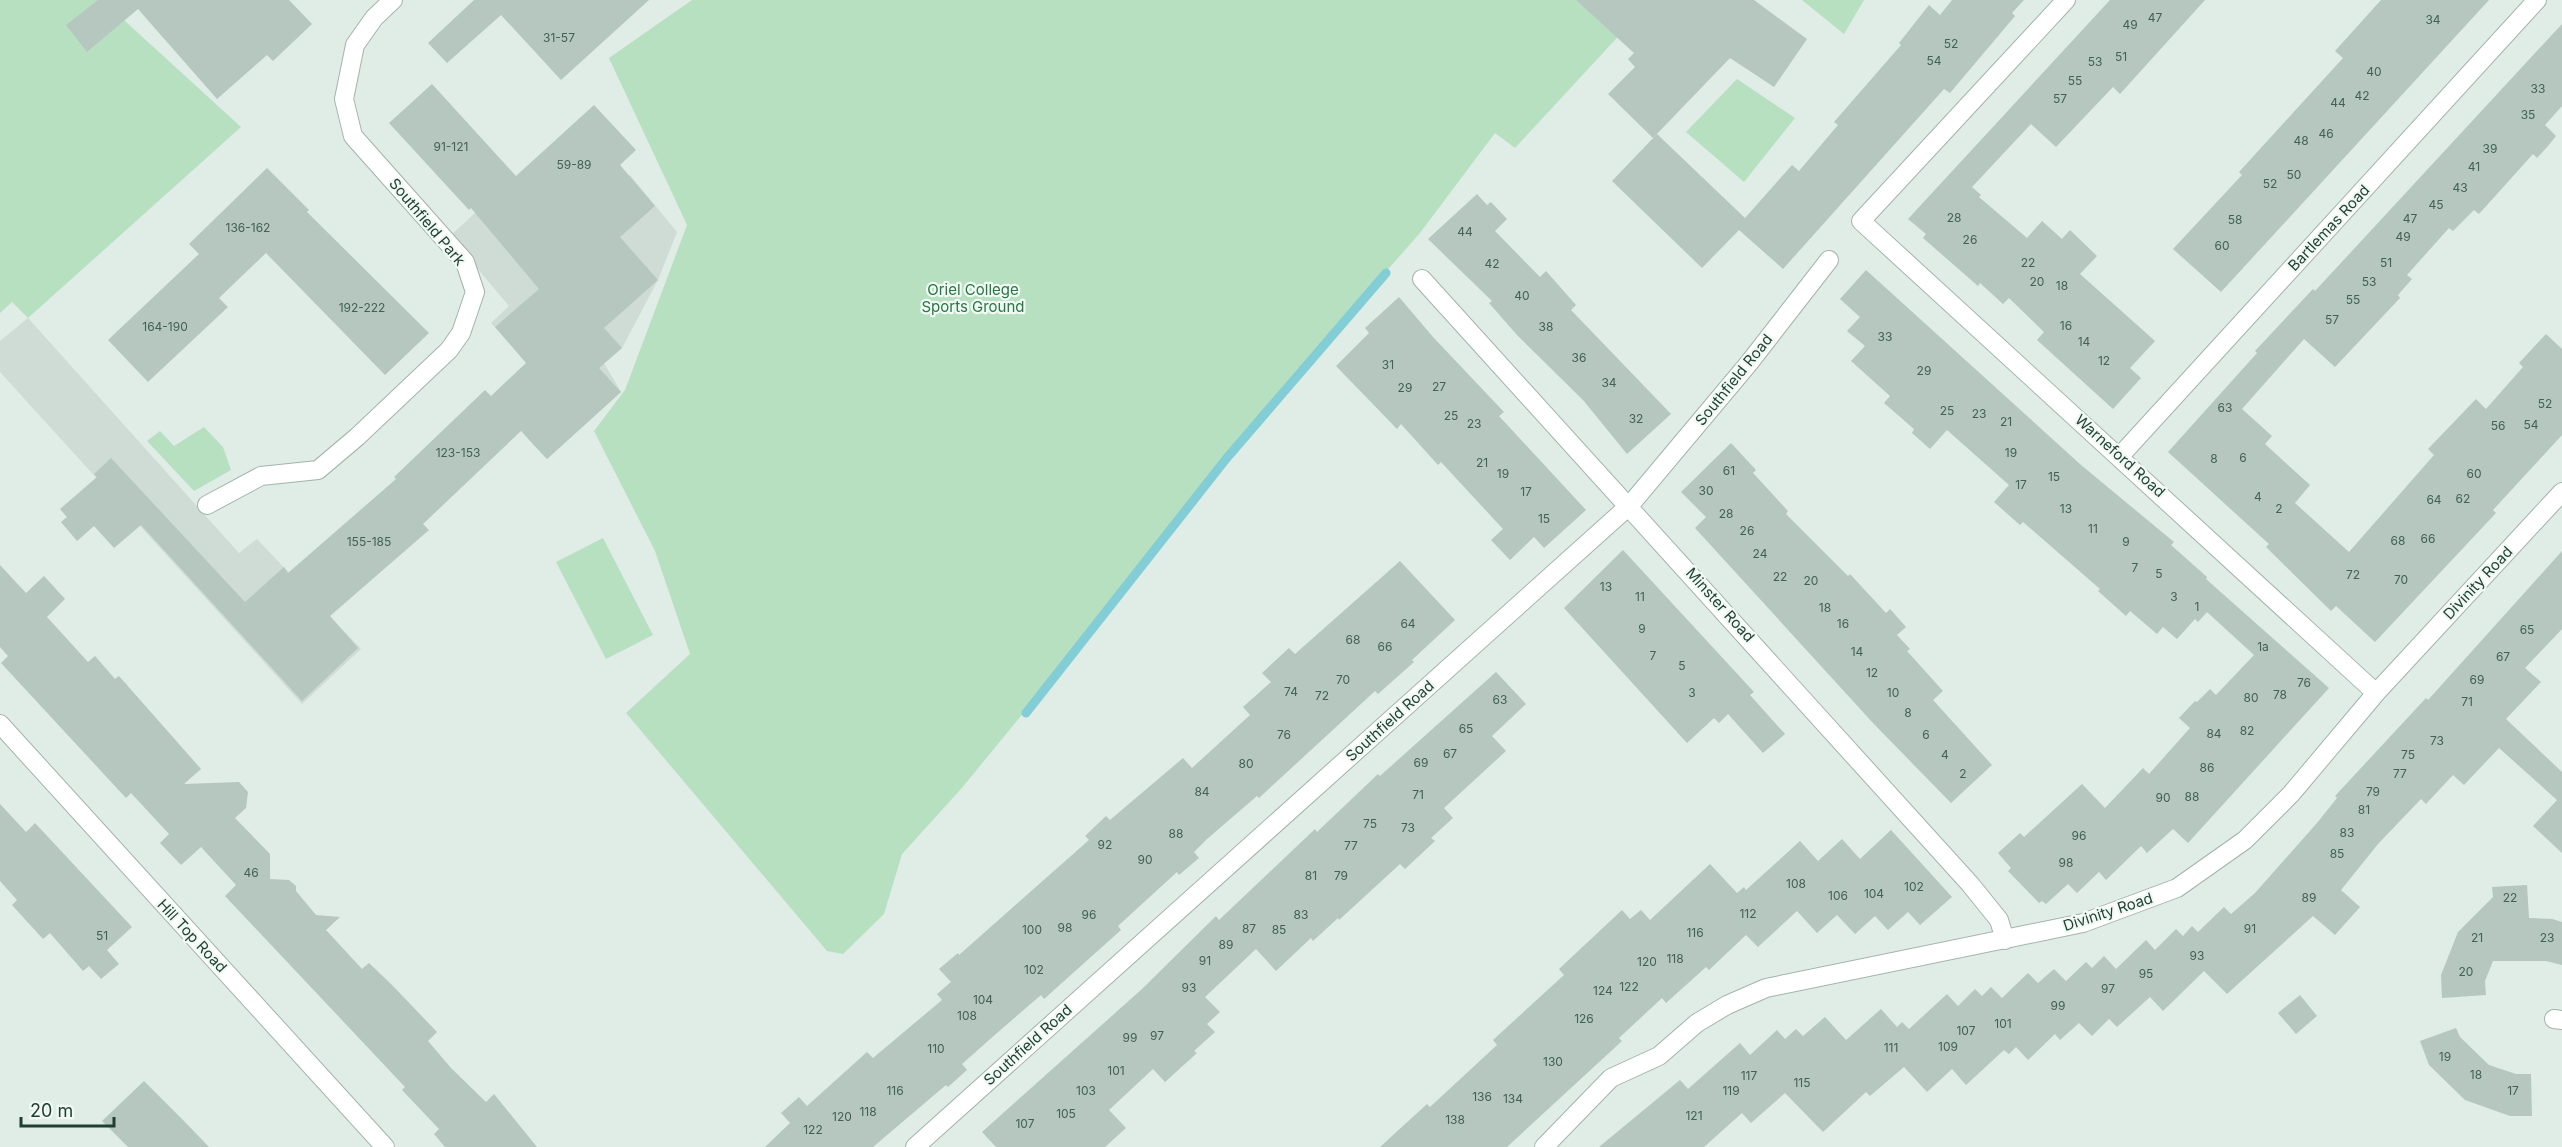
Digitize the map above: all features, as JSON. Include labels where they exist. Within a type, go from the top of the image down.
[{"type":"street","name":"Southfield Park","points":[[207,505],[261,476],[318,470],[357,437],[449,350],[461,333],[475,292],[465,261],[353,136],[344,99],[355,45],[374,18],[393,0]]},
{"type":"street","name":"Warneford Road","points":[[2067,0],[1862,221],[2376,693]]},
{"type":"street","name":"Bartlemas Road","points":[[2120,456],[2538,0]]},
{"type":"street","name":"Southfield Road","points":[[915,1147],[1630,506],[1749,363],[1829,260]]},
{"type":"street","name":"Minster Road","points":[[1422,279],[1970,884],[1999,920],[2005,940]]},
{"type":"street","name":"Divinity Road","points":[[1544,1147],[1611,1078],[1659,1056],[1697,1023],[1727,1005],[1766,988],[2083,923],[2177,888],[2245,840],[2291,794],[2376,693],[2562,492]]},
{"type":"street","name":"Hill Top Road","points":[[0,723],[385,1147]]},
{"type":"shaded area","points":[[630,175],[677,232],[658,280],[622,348],[604,363],[621,392],[547,459],[528,439],[537,431],[528,363],[491,323],[509,306],[450,236],[501,189],[550,244]]},
{"type":"shaded area","points":[[28,318],[239,553],[257,539],[361,649],[302,704],[0,372],[0,341]]},
{"type":"green space","points":[[0,0],[102,0],[241,127],[28,318],[12,302],[0,313]]},
{"type":"green space","name":"Oriel College Sports Ground","points":[[692,0],[1652,0],[1515,148],[1495,133],[1420,233],[1265,409],[1062,666],[961,789],[902,854],[884,914],[843,954],[827,951],[626,713],[690,654],[655,551],[594,431],[625,390],[687,225],[609,58]]},
{"type":"green space","points":[[1802,0],[1864,0],[1844,34]]},
{"type":"green space","points":[[1737,79],[1795,118],[1744,182],[1686,132]]},
{"type":"green space","points":[[204,427],[223,447],[231,470],[194,491],[147,441],[160,431],[174,446]]},
{"type":"green space","points":[[603,538],[653,635],[606,659],[556,562]]},
{"type":"building","points":[[98,0],[289,0],[312,24],[273,61],[267,55],[217,99],[138,9],[87,52],[66,25]]},
{"type":"building","points":[[474,0],[649,0],[561,80],[501,15],[447,63],[428,43]]},
{"type":"building","points":[[1576,0],[1754,0],[1807,39],[1774,87],[1730,58],[1653,138],[1608,94],[1635,67],[1628,59],[1634,53]]},
{"type":"building","points":[[1952,0],[2024,0],[2012,13],[2015,16],[1950,93],[1944,89],[1783,269],[1739,230],[1702,268],[1612,181],[1657,134],[1745,218],[1792,165],[1799,171],[1838,125],[1834,122],[1901,45],[1899,43],[1929,5],[1940,15]]},
{"type":"building","points":[[2110,0],[2205,0],[2120,94],[2113,87],[2056,147],[2031,124],[1972,187],[1981,195],[1979,197],[2027,238],[2042,221],[2062,239],[2070,230],[2097,256],[2080,274],[2155,341],[2130,368],[2141,378],[2113,409],[2037,340],[2044,332],[2009,298],[2003,304],[1980,283],[1978,286],[1923,238],[1926,234],[1908,219]]},
{"type":"building","points":[[2381,0],[2489,0],[2221,292],[2173,249],[2242,175],[2239,172],[2343,58],[2335,51]]},
{"type":"building","points":[[2562,24],[2562,106],[2545,125],[2556,136],[2548,146],[2537,158],[2533,154],[2479,214],[2474,210],[2453,231],[2449,228],[2407,275],[2412,279],[2398,295],[2400,298],[2335,367],[2304,339],[2242,409],[2272,436],[2265,444],[2310,485],[2295,503],[2349,552],[2434,455],[2428,449],[2476,399],[2486,409],[2523,367],[2519,363],[2546,334],[2562,349],[2562,435],[2493,510],[2496,513],[2375,642],[2336,606],[2331,611],[2266,547],[2269,544],[2168,452],[2257,353],[2255,351],[2313,289],[2315,291]]},
{"type":"building","points":[[432,84],[516,176],[594,105],[636,150],[620,165],[655,206],[620,237],[658,280],[604,328],[622,348],[599,368],[621,392],[547,459],[521,431],[423,524],[429,530],[330,616],[358,648],[302,701],[141,525],[114,548],[94,526],[77,541],[61,522],[67,517],[60,509],[97,477],[94,474],[111,458],[245,602],[284,567],[288,573],[396,479],[394,477],[485,390],[491,396],[526,363],[495,327],[539,289],[471,208],[469,210],[389,123]]},
{"type":"building","points":[[267,168],[309,210],[307,212],[429,333],[385,375],[266,253],[219,298],[228,307],[148,382],[108,340],[199,254],[189,244]]},
{"type":"building","points":[[1477,194],[1487,205],[1491,202],[1507,219],[1495,231],[1540,277],[1546,271],[1576,305],[1571,310],[1671,414],[1627,454],[1583,400],[1517,335],[1489,303],[1492,301],[1428,239]]},
{"type":"building","points":[[1866,270],[2081,465],[2174,542],[2171,545],[2207,577],[2206,579],[2329,688],[2188,843],[2173,829],[2147,853],[2141,846],[2106,880],[2099,872],[2077,893],[2068,884],[2046,904],[2042,901],[2039,903],[2008,871],[2011,868],[1998,853],[2020,833],[2024,837],[2082,784],[2105,808],[2143,768],[2149,774],[2190,728],[2179,718],[2210,689],[2216,695],[2254,655],[2207,612],[2198,622],[2195,619],[2177,639],[2163,627],[2157,634],[2130,611],[2126,616],[2098,591],[2100,589],[2023,522],[2020,525],[1994,502],[2009,485],[1947,430],[1930,449],[1912,433],[1914,429],[1884,403],[1890,396],[1851,361],[1865,346],[1847,331],[1860,317],[1840,299]]},
{"type":"building","points":[[1399,297],[1433,337],[1504,412],[1499,416],[1586,510],[1544,548],[1534,537],[1510,560],[1491,540],[1503,529],[1441,462],[1438,465],[1401,424],[1397,429],[1336,366],[1369,333],[1365,328]]},
{"type":"building","points":[[1731,443],[1756,470],[1753,473],[1788,511],[1786,514],[1848,576],[1850,574],[1886,613],[1890,609],[1906,627],[1897,635],[1910,649],[1907,651],[1943,691],[1933,700],[1992,765],[1951,803],[1873,723],[1695,528],[1706,517],[1681,492]]},
{"type":"building","points":[[1623,550],[1754,692],[1750,695],[1785,734],[1763,753],[1728,714],[1719,723],[1714,718],[1687,743],[1564,608]]},
{"type":"building","points":[[2562,551],[2562,629],[2525,668],[2541,682],[2506,719],[2562,772],[2562,853],[2533,826],[2557,800],[2499,748],[2464,785],[2453,775],[2426,804],[2421,799],[2378,844],[2341,890],[2360,907],[2335,935],[2313,916],[2227,994],[2204,971],[2163,1011],[2150,997],[2117,1027],[2109,1019],[2092,1036],[2079,1023],[2060,1040],[2055,1034],[2028,1060],[2016,1047],[2009,1054],[2004,1050],[1966,1085],[1952,1069],[1927,1092],[1904,1067],[1870,1096],[1866,1092],[1823,1132],[1785,1093],[1751,1123],[1742,1113],[1704,1147],[1599,1147],[1680,1080],[1688,1089],[1740,1043],[1750,1055],[1777,1030],[1785,1039],[1796,1029],[1803,1036],[1825,1017],[1846,1040],[1881,1009],[1897,1027],[1902,1022],[1909,1029],[1947,994],[1958,1006],[1975,989],[1982,996],[1991,987],[2002,998],[2028,973],[2038,983],[2054,969],[2066,981],[2086,962],[2092,968],[2104,956],[2116,969],[2146,940],[2155,950],[2176,929],[2183,936],[2192,926],[2198,932],[2224,907],[2231,914],[2255,893],[2317,823],[2337,798],[2335,796],[2426,698],[2428,700]]},
{"type":"building","points":[[1400,561],[1455,620],[1412,660],[1414,662],[1378,694],[1375,691],[1259,798],[1257,796],[1207,839],[1194,852],[1199,858],[1179,875],[1177,872],[1118,926],[1121,930],[1044,999],[1041,995],[962,1064],[967,1070],[948,1087],[946,1085],[873,1147],[765,1147],[790,1123],[781,1113],[799,1097],[807,1106],[867,1052],[873,1058],[942,1000],[937,994],[951,982],[939,969],[958,953],[959,955],[1089,840],[1085,836],[1106,816],[1110,820],[1183,758],[1192,768],[1250,715],[1243,707],[1271,682],[1262,673],[1289,648],[1295,654]]},
{"type":"building","points":[[0,565],[26,593],[44,576],[65,599],[47,617],[88,662],[95,656],[115,679],[119,676],[201,769],[184,784],[239,782],[248,792],[246,808],[235,818],[270,854],[270,879],[289,880],[296,886],[296,891],[316,915],[340,917],[326,930],[362,969],[369,963],[392,985],[437,1032],[428,1041],[451,1068],[486,1102],[494,1094],[537,1147],[445,1147],[434,1134],[439,1129],[402,1090],[405,1087],[225,896],[236,885],[201,847],[181,865],[160,843],[169,834],[131,793],[126,798],[1,663],[8,656],[0,647]]},
{"type":"building","points":[[1496,672],[1526,704],[1492,736],[1506,751],[1444,808],[1453,818],[1431,838],[1435,841],[1405,869],[1400,864],[1339,920],[1338,918],[1313,941],[1311,938],[1276,971],[1256,949],[1205,997],[1220,1012],[1207,1024],[1215,1032],[1194,1051],[1197,1053],[1165,1082],[1153,1069],[1109,1110],[1126,1128],[1105,1147],[996,1147],[982,1132],[1142,989],[1216,916],[1219,920],[1315,829],[1317,832],[1378,774],[1380,776]]},
{"type":"building","points":[[0,804],[26,832],[35,823],[132,927],[107,950],[119,964],[101,979],[89,966],[83,971],[50,933],[43,939],[12,905],[17,900],[0,881]]},
{"type":"building","points":[[1891,830],[1952,897],[1920,925],[1908,912],[1888,930],[1875,916],[1855,934],[1837,915],[1817,933],[1797,911],[1758,947],[1746,935],[1709,970],[1706,967],[1666,1003],[1662,998],[1619,1038],[1622,1041],[1507,1147],[1380,1147],[1427,1104],[1430,1107],[1497,1045],[1493,1040],[1564,975],[1559,969],[1622,910],[1630,919],[1641,910],[1650,920],[1710,864],[1737,893],[1744,887],[1746,890],[1800,841],[1818,861],[1842,839],[1860,859]]},
{"type":"building","points":[[2527,885],[2529,918],[2562,922],[2562,965],[2546,961],[2493,961],[2485,981],[2486,995],[2442,998],[2441,975],[2458,932],[2493,897],[2492,887]]},
{"type":"building","points":[[2300,995],[2317,1016],[2296,1034],[2278,1013]]},
{"type":"building","points":[[2456,1028],[2460,1037],[2489,1065],[2516,1074],[2531,1074],[2532,1116],[2510,1116],[2465,1100],[2429,1065],[2420,1041]]},
{"type":"building","points":[[144,1081],[209,1147],[128,1147],[102,1121]]},
{"type":"waterway","points":[[1026,713],[1226,459],[1386,273]]}]
